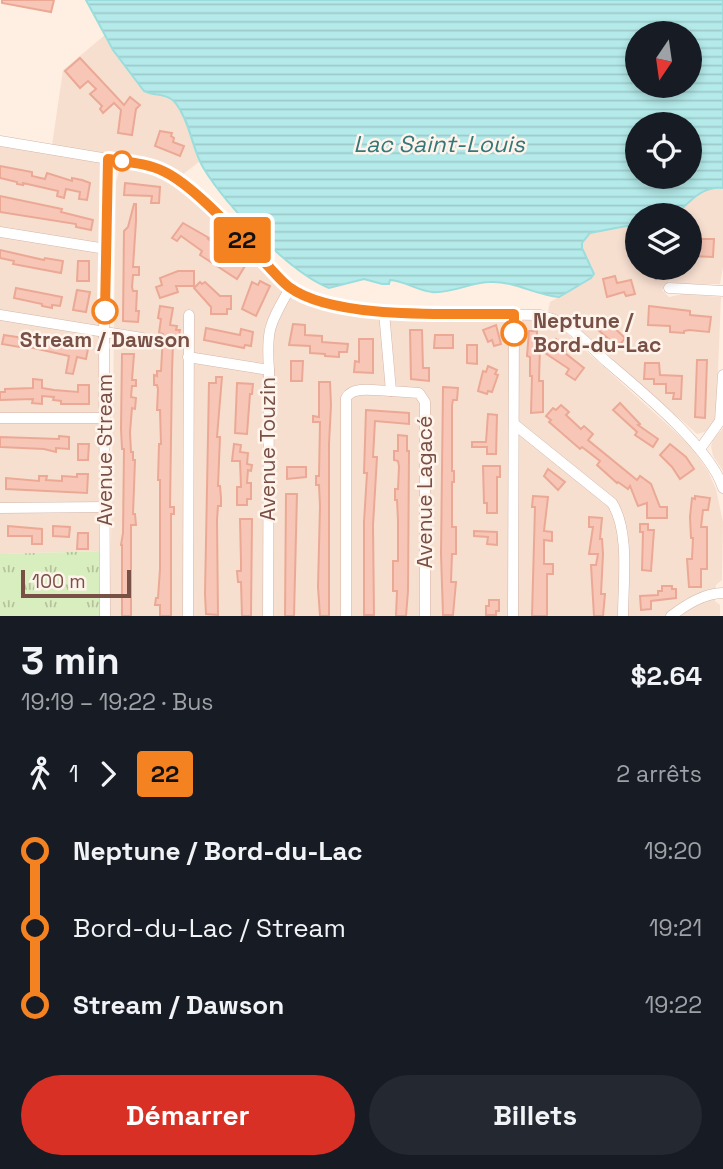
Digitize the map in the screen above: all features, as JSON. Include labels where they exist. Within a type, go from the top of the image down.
[{"type":"street","points":[[0,141],[150,166],[163,171],[183,184],[290,288],[315,301],[336,307],[384,312],[540,315],[567,327],[626,378],[700,449],[714,467],[723,488]]},
{"type":"street","name":"Avenue Stream","points":[[105,616],[104,331],[108,159]]},
{"type":"street","points":[[0,232],[106,249]]},
{"type":"street","name":"Avenue Touzin","points":[[268,616],[267,341],[270,324],[290,288]]},
{"type":"street","points":[[670,288],[723,291]]},
{"type":"street","points":[[346,616],[346,398],[355,390],[391,391],[384,312]]},
{"type":"street","points":[[513,616],[514,314]]},
{"type":"street","points":[[0,315],[142,338]]},
{"type":"street","points":[[188,616],[189,315]]},
{"type":"street","points":[[188,357],[269,370]]},
{"type":"street","points":[[700,449],[720,421],[723,375]]},
{"type":"street","name":"Avenue Lagacé","points":[[391,391],[419,393],[425,402],[425,616]]},
{"type":"street","points":[[0,418],[105,418]]},
{"type":"street","points":[[514,424],[612,503],[620,515],[623,529],[623,616]]},
{"type":"street","points":[[0,508],[105,508]]},
{"type":"street","points":[[671,616],[698,600],[723,593]]},
{"type":"shaded area","points":[[105,35],[114,50],[158,93],[177,104],[188,124],[200,161],[182,175],[151,160],[52,145],[63,70]]},
{"type":"shaded area","points":[[0,145],[108,159],[101,551],[0,554]]},
{"type":"shaded area","points":[[120,168],[146,172],[179,188],[281,286],[305,303],[338,314],[454,321],[529,320],[550,324],[564,331],[690,445],[708,471],[716,489],[723,522],[722,580],[716,585],[715,601],[720,605],[720,616],[110,616],[116,182]]},
{"type":"shaded area","points":[[713,187],[723,188],[723,267],[720,284],[680,284],[669,281],[662,290],[669,297],[682,294],[721,297],[716,420],[705,432],[697,434],[571,322],[548,311],[550,302],[559,297],[585,237],[595,230],[625,226],[625,280],[702,280],[702,203],[687,203],[695,195]]},
{"type":"shaded area","points":[[723,428],[723,471],[713,456],[711,446]]},
{"type":"green space","points":[[105,551],[103,616],[0,616],[0,554]]},
{"type":"water","name":"Lac Saint-Louis","points":[[86,0],[723,0],[723,188],[702,192],[688,203],[625,203],[625,226],[590,233],[582,243],[594,274],[559,297],[499,282],[439,292],[396,281],[390,280],[389,284],[382,284],[364,279],[329,288],[296,268],[243,219],[204,169],[177,105],[166,96],[144,91],[113,50]]},
{"type":"building","points":[[2,0],[54,0],[51,12],[2,3]]},
{"type":"building","points":[[80,58],[124,105],[130,97],[140,105],[136,109],[132,135],[118,133],[121,110],[114,103],[103,113],[100,109],[102,106],[90,94],[96,89],[88,81],[80,88],[65,71]]},
{"type":"building","points":[[160,131],[172,133],[173,142],[184,146],[180,156],[155,146]]},
{"type":"building","points":[[0,166],[32,172],[32,176],[45,179],[47,173],[72,181],[72,178],[90,183],[87,200],[79,199],[80,192],[66,189],[64,198],[57,196],[58,191],[17,184],[0,178]]},
{"type":"building","points":[[125,183],[160,187],[159,203],[151,203],[152,196],[124,195]]},
{"type":"building","points":[[0,196],[62,209],[61,212],[93,220],[91,230],[76,227],[76,224],[0,212]]},
{"type":"building","points":[[134,204],[136,221],[133,267],[139,267],[139,275],[133,275],[132,287],[133,291],[137,291],[138,322],[123,321],[124,231],[128,227]]},
{"type":"building","points":[[183,223],[209,238],[218,248],[245,266],[237,279],[200,255],[202,251],[181,236],[177,241],[172,238]]},
{"type":"building","points":[[702,239],[714,239],[713,257],[702,257]]},
{"type":"building","points":[[0,250],[44,260],[63,261],[61,273],[13,264],[14,261],[0,258]]},
{"type":"building","points":[[78,261],[89,261],[89,281],[77,281]]},
{"type":"building","points":[[178,271],[194,271],[194,286],[176,286],[178,292],[160,298],[156,287],[162,285],[160,278]]},
{"type":"building","points":[[615,276],[617,283],[631,280],[635,294],[626,296],[624,292],[607,297],[603,279]]},
{"type":"building","points":[[260,281],[270,286],[256,316],[242,309],[252,282],[258,285]]},
{"type":"building","points":[[200,282],[205,282],[220,296],[231,296],[231,309],[227,309],[227,314],[211,314],[211,307],[194,288]]},
{"type":"building","points":[[16,288],[62,297],[60,306],[52,305],[52,308],[14,298]]},
{"type":"building","points":[[77,290],[90,292],[86,312],[73,310]]},
{"type":"building","points":[[160,306],[173,308],[170,325],[177,326],[176,330],[180,330],[177,344],[173,343],[172,371],[170,507],[174,507],[174,514],[171,514],[171,616],[160,616],[160,605],[155,605],[160,569],[158,480],[161,444],[160,410],[157,410],[158,389],[157,385],[154,385],[154,375],[157,376],[157,371],[161,371],[163,334],[159,333]]},
{"type":"building","points":[[649,306],[690,311],[690,315],[711,317],[709,332],[670,332],[670,326],[648,325]]},
{"type":"building","points":[[595,316],[602,321],[604,318],[625,338],[618,347],[590,323]]},
{"type":"building","points":[[293,324],[305,325],[305,335],[322,336],[322,342],[348,344],[347,352],[339,352],[339,357],[325,356],[310,353],[310,346],[289,345]]},
{"type":"building","points":[[496,325],[501,344],[494,346],[492,340],[488,342],[483,330]]},
{"type":"building","points":[[206,328],[240,335],[241,329],[253,332],[251,346],[245,345],[244,348],[204,340]]},
{"type":"building","points":[[410,330],[422,330],[423,368],[429,368],[429,381],[411,379]]},
{"type":"building","points":[[529,331],[537,331],[537,346],[540,346],[539,381],[543,381],[543,412],[531,413],[532,376],[530,357],[527,356]]},
{"type":"building","points":[[4,335],[82,347],[88,349],[86,359],[77,357],[73,374],[66,373],[69,356],[20,345],[2,344]]},
{"type":"building","points":[[435,335],[453,335],[453,348],[434,348]]},
{"type":"building","points":[[359,339],[373,339],[373,373],[354,372],[355,361],[359,362]]},
{"type":"building","points":[[556,339],[568,348],[565,353],[584,368],[575,380],[566,374],[569,369],[545,353]]},
{"type":"building","points":[[467,345],[477,345],[477,364],[467,363]]},
{"type":"building","points":[[122,354],[134,354],[132,380],[136,380],[136,386],[132,386],[131,397],[136,398],[135,409],[132,408],[130,432],[131,452],[135,460],[133,514],[136,525],[131,525],[131,616],[122,616]]},
{"type":"building","points":[[697,360],[707,360],[705,418],[695,417]]},
{"type":"building","points":[[291,361],[303,361],[302,381],[291,381]]},
{"type":"building","points":[[645,363],[659,363],[660,375],[682,376],[681,399],[673,399],[674,393],[666,393],[666,384],[654,384],[654,379],[644,379]]},
{"type":"building","points":[[488,366],[497,370],[495,374],[498,375],[492,392],[488,391],[487,394],[478,391],[483,371],[486,372]]},
{"type":"building","points":[[216,377],[222,377],[217,437],[220,437],[218,486],[221,498],[217,520],[218,615],[206,614],[205,594],[209,383],[216,383]]},
{"type":"building","points":[[33,379],[42,380],[42,388],[54,390],[78,392],[78,385],[89,385],[89,404],[61,404],[61,401],[53,400],[54,397],[42,396],[42,404],[32,403],[33,399],[0,400],[0,392],[5,392],[5,389],[33,388]]},
{"type":"building","points":[[319,382],[330,382],[331,405],[329,616],[320,616],[318,587],[320,506],[316,476],[319,476],[320,422],[313,422],[313,416],[319,417]]},
{"type":"building","points":[[237,383],[253,384],[247,434],[235,433]]},
{"type":"building","points":[[443,387],[458,388],[457,400],[453,400],[452,405],[452,527],[456,527],[456,554],[452,554],[451,582],[456,582],[453,615],[443,615]]},
{"type":"building","points":[[620,403],[640,424],[638,425],[658,439],[653,447],[635,435],[637,432],[613,410]]},
{"type":"building","points":[[561,405],[569,412],[566,415],[581,429],[584,426],[593,434],[588,440],[637,480],[640,476],[651,484],[660,507],[667,507],[667,518],[647,518],[647,503],[638,506],[630,486],[628,489],[617,483],[597,465],[600,461],[582,447],[580,449],[549,422],[551,420],[546,416],[553,408],[556,410]]},
{"type":"building","points":[[366,410],[409,413],[409,424],[375,421],[373,457],[377,457],[373,525],[374,615],[364,615]]},
{"type":"building","points":[[488,414],[497,415],[496,454],[487,454],[487,447],[472,447],[472,442],[486,442]]},
{"type":"building","points":[[398,435],[407,436],[409,451],[406,616],[396,616],[397,591],[393,591],[393,561],[398,561],[395,489],[398,489],[399,466],[398,461],[394,460],[394,451],[398,451]]},
{"type":"building","points":[[59,436],[69,437],[69,449],[56,448],[56,452],[0,447],[0,437],[59,439]]},
{"type":"building","points":[[78,444],[89,444],[88,460],[78,460]]},
{"type":"building","points":[[234,444],[241,445],[240,452],[248,453],[247,464],[252,465],[251,471],[248,470],[247,483],[251,483],[251,499],[247,499],[247,505],[237,505],[237,487],[241,487],[240,461],[232,461]]},
{"type":"building","points":[[670,444],[686,457],[694,469],[680,479],[660,455]]},
{"type":"building","points":[[483,466],[500,466],[500,477],[497,477],[497,513],[487,513],[487,503],[484,503]]},
{"type":"building","points":[[287,467],[306,467],[306,477],[287,479]]},
{"type":"building","points":[[548,469],[565,482],[558,490],[544,476]]},
{"type":"building","points":[[77,474],[88,474],[87,493],[6,489],[6,478],[39,481],[39,476],[47,476],[46,480],[62,481],[62,476],[77,477]]},
{"type":"building","points":[[286,494],[297,494],[294,616],[285,616]]},
{"type":"building","points":[[533,496],[548,497],[544,531],[552,532],[552,541],[544,540],[544,564],[553,564],[553,574],[547,574],[547,616],[532,616]]},
{"type":"building","points":[[695,496],[710,498],[708,510],[703,510],[701,527],[707,527],[707,569],[701,569],[701,587],[689,587],[687,559],[692,559],[690,517],[692,498],[695,499]]},
{"type":"building","points":[[589,517],[602,518],[601,594],[605,594],[603,616],[594,616],[591,565],[596,565],[598,554],[589,554],[593,527],[589,527]]},
{"type":"building","points":[[240,519],[252,519],[251,616],[242,616],[241,582],[238,582],[237,571],[241,571]]},
{"type":"building","points":[[640,524],[648,524],[648,530],[654,530],[651,571],[642,570],[643,532],[640,532]]},
{"type":"building","points":[[8,526],[42,529],[42,544],[32,544],[32,536],[8,536]]},
{"type":"building","points":[[53,526],[70,527],[69,537],[53,536]]},
{"type":"building","points":[[474,531],[497,532],[497,545],[487,544],[488,537],[474,536]]},
{"type":"building","points":[[78,533],[88,533],[88,549],[77,549]]},
{"type":"building","points":[[662,586],[676,589],[676,598],[651,601],[651,609],[641,610],[640,596],[658,595]]},
{"type":"building","points":[[489,600],[499,600],[499,611],[496,611],[496,615],[486,615]]},
{"type":"bus line","name":"22","points":[[105,311],[108,159],[150,166],[173,177],[198,197],[290,288],[315,301],[336,307],[384,312],[514,314],[514,333]]},
{"type":"place","name":"Stream / Dawson","points":[[105,311]]},
{"type":"place","name":"Neptune / Bord-du-Lac","points":[[514,333]]}]
